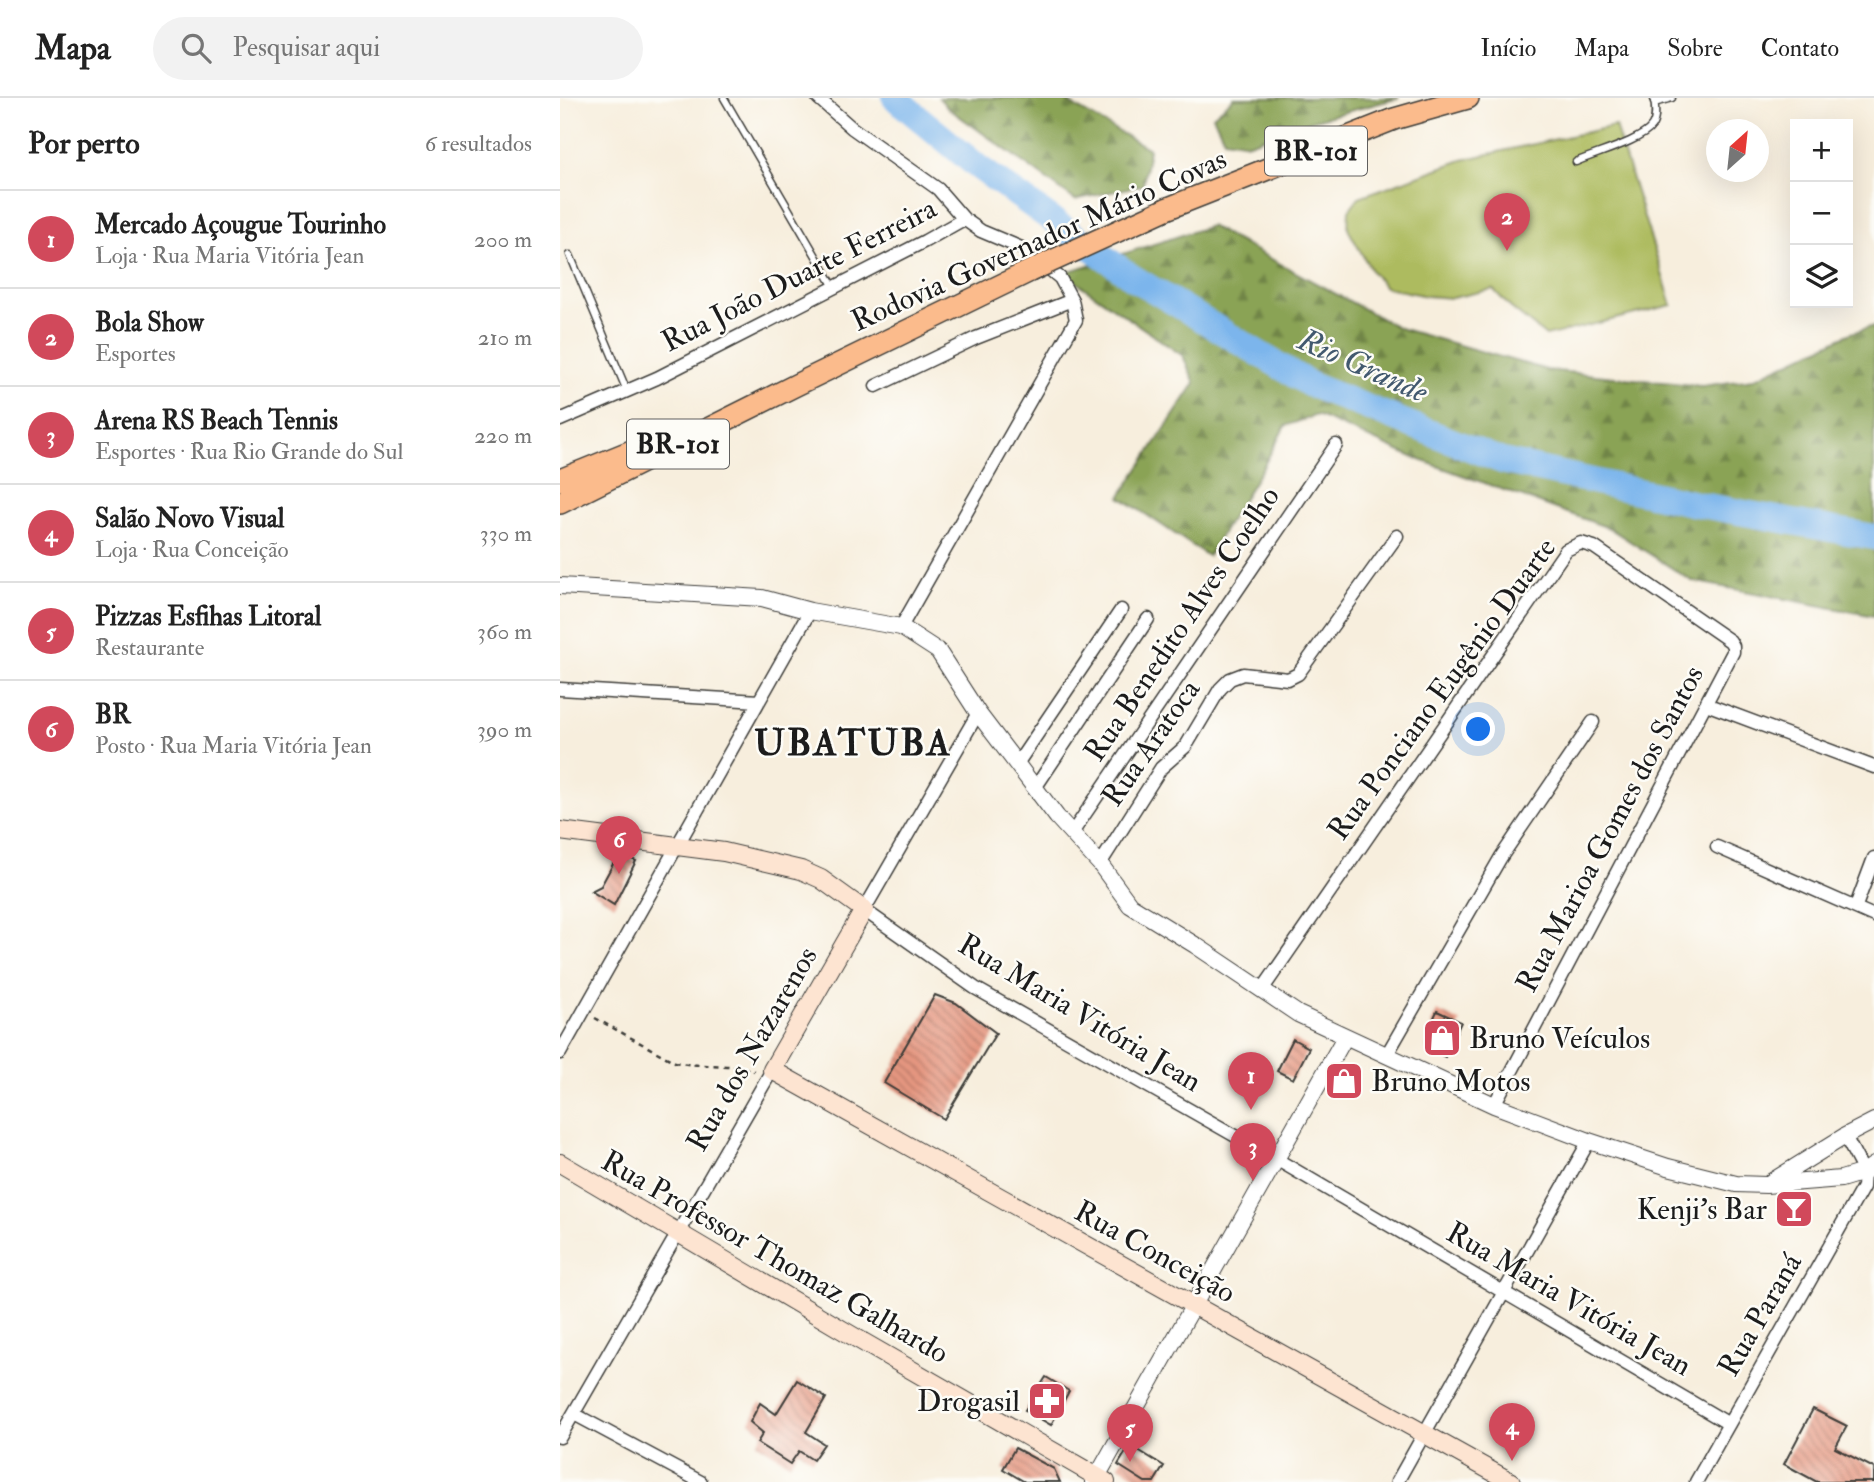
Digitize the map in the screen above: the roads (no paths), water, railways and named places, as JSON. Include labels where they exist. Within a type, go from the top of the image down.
[{"type":"highway","name":"Rodovia Governador Mário Covas","points":[[560,503],[796,384],[1030,271],[1166,209],[1394,119],[1468,98]]},
{"type":"highway","name":"Rodovia Governador Mário Covas","points":[[560,480],[796,384]]},
{"type":"main road","name":"Rua Maria Vitória Jean","points":[[560,831],[724,852],[801,870],[821,879],[864,910]]},
{"type":"main road","name":"Rua dos Nazarenos","points":[[772,1070],[864,910]]},
{"type":"main road","name":"Rua Conceição","points":[[772,1070],[1511,1482]]},
{"type":"main road","name":"Rua Professor Thomaz Galhardo","points":[[560,1163],[1099,1480]]},
{"type":"street","name":"Rua João Duarte Ferreira","points":[[560,420],[627,391],[834,288],[964,219],[938,188],[852,128],[818,98]]},
{"type":"street","points":[[901,627],[1076,320],[1073,300],[1060,278],[1026,250],[981,231],[964,219]]},
{"type":"street","points":[[876,386],[976,338],[1073,300]]},
{"type":"street","name":"Rua Benedito Alves Coelho","points":[[1072,834],[1336,445]]},
{"type":"street","name":"Rua Aratoca","points":[[1100,864],[1161,768],[1186,746],[1220,689],[1230,679],[1243,674],[1288,679],[1298,674],[1397,536]]},
{"type":"street","name":"Rua Ponciano Eugênio Duarte","points":[[1262,990],[1566,550],[1581,543],[1594,547],[1730,641],[1733,652]]},
{"type":"street","points":[[560,586],[762,598],[810,611],[901,627],[937,651],[978,713],[1130,905],[1298,1014],[1494,1105],[1589,1142],[1668,1167],[1736,1184],[1766,1185],[1841,1179],[1869,1168],[1845,1136]]},
{"type":"street","points":[[1017,764],[1121,610]]},
{"type":"street","points":[[560,1053],[810,611]]},
{"type":"street","points":[[1035,788],[1149,619]]},
{"type":"street","name":"Rua Marioa Gomes dos Santos","points":[[1494,1105],[1733,652]]},
{"type":"street","points":[[560,689],[759,701]]},
{"type":"street","points":[[1706,704],[1874,767]]},
{"type":"street","name":"Rua dos Nazarenos","points":[[864,910],[978,713]]},
{"type":"street","points":[[1385,1056],[1501,857],[1593,723]]},
{"type":"street","points":[[1717,848],[1874,916]]},
{"type":"street","points":[[1856,906],[1874,858]]},
{"type":"street","name":"Rua Maria Vitória Jean","points":[[864,910],[975,988],[1276,1159],[1728,1424]]},
{"type":"street","points":[[1099,1480],[1193,1306],[1345,1037]]},
{"type":"street","name":"Rua dos Nazarenos","points":[[560,1437],[772,1070]]},
{"type":"street","points":[[1766,1185],[1874,1121]]},
{"type":"street","points":[[1397,1482],[1589,1142]]},
{"type":"street","name":"Rua Paraná","points":[[1696,1482],[1855,1202],[1869,1168]]},
{"type":"street","points":[[574,1414],[701,1482]]},
{"type":"lane","points":[[724,98],[834,288]]},
{"type":"lane","points":[[1576,162],[1643,134],[1653,125],[1654,100],[1672,98]]},
{"type":"lane","points":[[570,255],[627,391]]},
{"type":"waterway","name":"Rio Grande","points":[[895,98],[978,167],[1132,277],[1311,385],[1502,461],[1696,504],[1874,537]]},
{"type":"place","name":"Bola Show","points":[[1507,251]]},
{"type":"place","name":"BR","points":[[619,874]]},
{"type":"place","name":"Bruno Veículos","points":[[1442,1038]]},
{"type":"place","name":"Bruno Motos","points":[[1344,1081]]},
{"type":"place","name":"Mercado Açougue Tourinho","points":[[1251,1110]]},
{"type":"place","name":"Arena RS Beach Tennis","points":[[1253,1181]]},
{"type":"place","name":"Kenji's Bar","points":[[1794,1209]]},
{"type":"place","name":"Drogasil","points":[[1047,1401]]},
{"type":"place","name":"Salão Novo Visual","points":[[1512,1461]]},
{"type":"place","name":"Pizzas Esfihas Litoral","points":[[1130,1462]]},
{"type":"district","name":"UBATUBA","points":[[853,743]]}]
